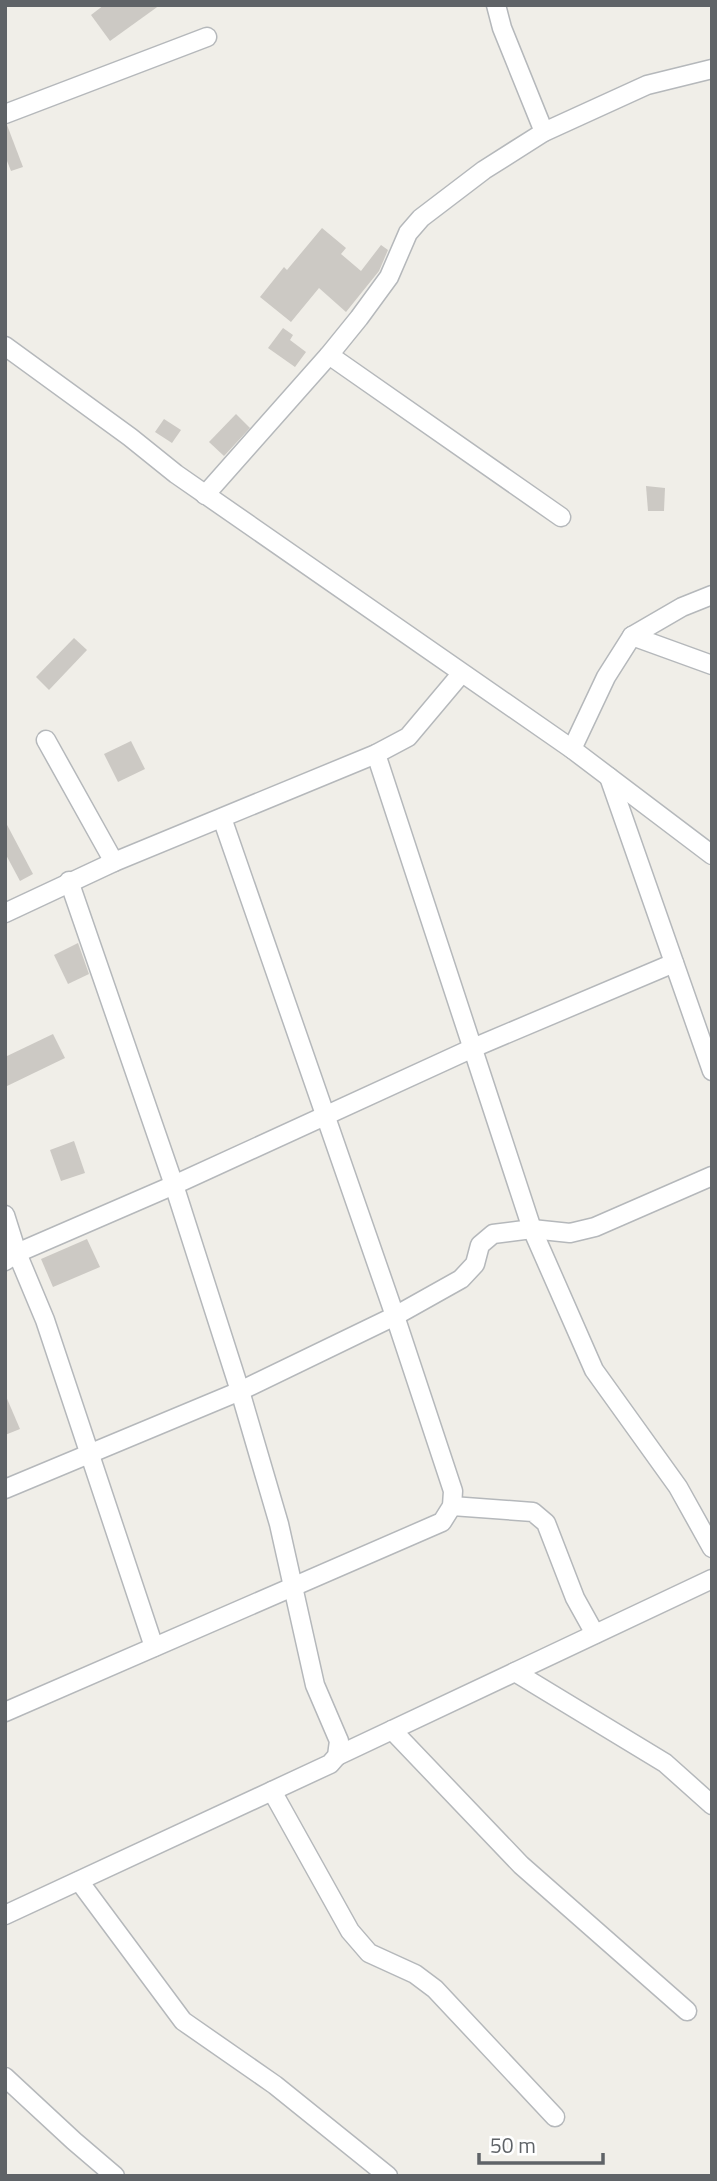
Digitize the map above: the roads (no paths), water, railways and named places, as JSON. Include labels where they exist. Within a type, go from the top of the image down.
[{"type":"street","points":[[496,5],[502,28],[544,132]]},
{"type":"street","points":[[5,114],[207,37]]},
{"type":"street","points":[[205,495],[329,355],[389,277],[408,233],[421,218],[484,170],[544,132],[647,85],[712,69]]},
{"type":"street","points":[[5,346],[205,495],[572,749],[712,855]]},
{"type":"street","points":[[329,355],[561,517]]},
{"type":"street","points":[[572,749],[606,677],[632,636],[682,607],[712,595]]},
{"type":"street","points":[[632,636],[712,665]]},
{"type":"street","points":[[5,913],[21,908],[69,881],[376,754],[408,737],[461,674]]},
{"type":"street","points":[[46,740],[114,862]]},
{"type":"street","points":[[376,754],[533,1229],[594,1370],[678,1487],[712,1548]]},
{"type":"street","points":[[608,777],[712,1071]]},
{"type":"street","points":[[5,1712],[442,1522],[452,1506],[453,1491],[395,1316],[222,818]]},
{"type":"street","points":[[69,881],[174,1185],[240,1391],[279,1524],[316,1685],[339,1741],[337,1756]]},
{"type":"street","points":[[11,1257],[473,1048],[674,963]]},
{"type":"street","points":[[5,1489],[240,1391],[395,1316],[461,1279],[475,1264],[480,1245],[493,1234],[533,1229],[570,1233],[595,1227],[712,1176]]},
{"type":"street","points":[[5,1215],[11,1257],[45,1320],[154,1647]]},
{"type":"street","points":[[452,1506],[533,1512],[546,1523],[575,1598],[595,1634]]},
{"type":"street","points":[[5,1915],[330,1764],[337,1756],[712,1579]]},
{"type":"street","points":[[514,1672],[665,1763],[712,1805]]},
{"type":"street","points":[[391,1730],[521,1865],[687,2011]]},
{"type":"street","points":[[272,1791],[350,1931],[369,1953],[415,1974],[435,1989],[555,2117]]},
{"type":"street","points":[[79,1881],[183,2021],[275,2085],[388,2176]]},
{"type":"street","points":[[5,2077],[115,2176]]}]
